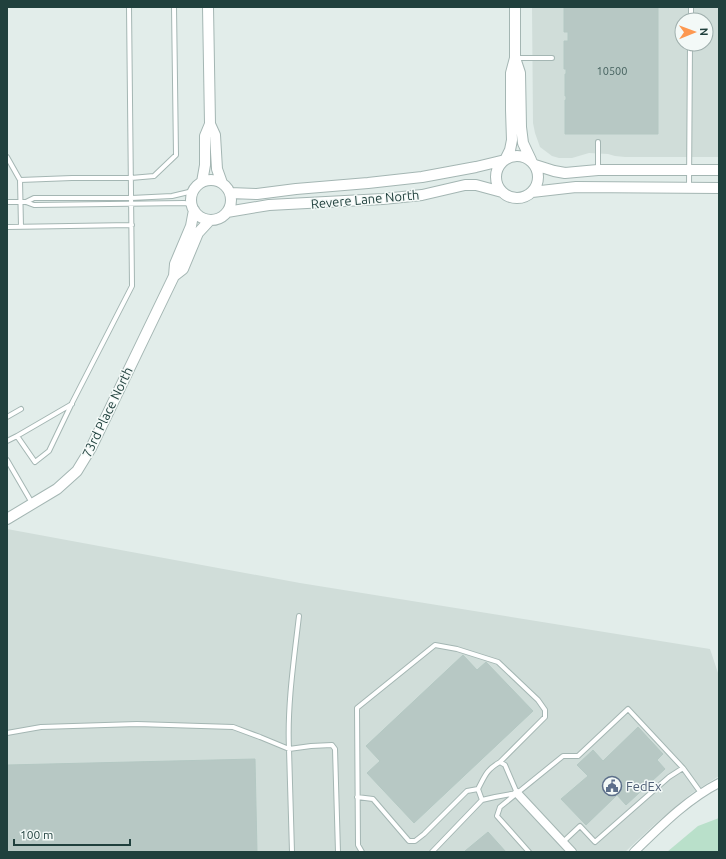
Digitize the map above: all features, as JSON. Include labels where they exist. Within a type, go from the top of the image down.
[{"type":"street","points":[[208,7],[210,124],[215,135],[217,169],[222,183],[230,193],[231,200],[227,212],[222,217],[210,220],[204,219],[198,215],[192,207],[191,197],[193,191],[202,182],[208,180],[222,183]]},
{"type":"street","points":[[515,7],[515,58],[511,73],[512,140],[510,150],[496,172],[496,179],[502,192],[514,198],[521,198],[528,196],[532,192],[537,186],[539,179],[538,172],[523,138],[521,127],[520,73],[515,58]]},
{"type":"street","points":[[202,182],[205,165],[205,136],[210,124]]},
{"type":"street","points":[[504,160],[511,156],[525,157],[533,163],[554,171],[565,173],[598,170],[719,170]]},
{"type":"street","name":"Revere Lane North","points":[[230,193],[257,194],[422,177],[504,160]]},
{"type":"street","name":"Revere Lane North","points":[[227,212],[269,206],[422,195],[465,185],[476,185],[502,192]]},
{"type":"street","points":[[532,192],[576,187],[719,188]]},
{"type":"street","name":"73rd Place North","points":[[7,519],[57,489],[78,470],[174,276],[175,264],[191,226],[192,207]]},
{"type":"street","name":"73rd Place North","points":[[174,276],[183,269],[198,233],[210,220]]},
{"type":"street","points":[[634,852],[668,819],[701,793],[719,784]]},
{"type":"street","points":[[517,793],[572,852]]},
{"type":"lane","points":[[17,436],[35,462],[49,451],[132,286],[129,7]]},
{"type":"lane","points":[[20,180],[131,178],[154,176],[176,155],[174,7]]},
{"type":"lane","points":[[689,187],[690,52]]},
{"type":"lane","points":[[515,58],[552,58]]},
{"type":"lane","points":[[598,142],[598,170]]},
{"type":"lane","points":[[7,157],[20,180],[21,227]]},
{"type":"lane","points":[[7,202],[26,202],[34,198],[131,198],[172,196],[193,191]]},
{"type":"lane","points":[[26,202],[34,206],[184,203],[192,207]]},
{"type":"lane","points":[[7,227],[132,225]]},
{"type":"lane","points":[[7,441],[72,403]]},
{"type":"lane","points":[[7,417],[21,409]]},
{"type":"lane","points":[[7,460],[32,504]]},
{"type":"lane","points":[[292,852],[288,739],[299,616]]},
{"type":"lane","points":[[362,852],[358,845],[357,708],[435,645],[498,662],[538,700],[545,710],[545,716],[500,762],[492,767],[485,775],[478,789],[482,800]]},
{"type":"lane","points":[[529,852],[496,816],[500,807],[563,756],[578,756],[628,709],[683,768],[701,793]]},
{"type":"lane","points":[[7,733],[41,727],[137,724],[233,727],[289,749],[332,745],[336,749],[338,852]]},
{"type":"lane","points":[[500,762],[505,765],[517,793]]},
{"type":"lane","points":[[562,842],[580,826],[595,842],[669,777],[683,768]]},
{"type":"lane","points":[[357,798],[373,799],[409,841],[415,841],[467,791],[478,789]]},
{"type":"lane","points":[[432,852],[482,800],[517,793]]},
{"type":"shaded area","points":[[532,7],[719,7],[719,157],[625,157],[589,153],[572,158],[559,158],[552,156],[540,147],[533,123]]},
{"type":"shaded area","points":[[7,529],[300,583],[710,649],[719,676],[719,776],[692,793],[625,852],[7,852]]},
{"type":"green space","points":[[719,818],[719,852],[667,852],[698,826]]},
{"type":"building","points":[[564,7],[658,7],[658,134],[565,134],[566,69],[564,69],[564,41],[568,41],[568,32],[564,32]]},
{"type":"building","points":[[463,655],[477,670],[486,662],[533,711],[414,823],[367,773],[380,761],[366,746]]},
{"type":"building","name":"FedEx","points":[[638,727],[663,754],[657,760],[665,769],[626,805],[617,795],[586,825],[561,799],[588,776],[577,765],[593,750],[603,761]]},
{"type":"building","points":[[255,759],[257,852],[7,852],[7,765]]},
{"type":"building","points":[[488,832],[506,852],[465,851]]},
{"type":"place","name":"FedEx","points":[[612,786]]}]
